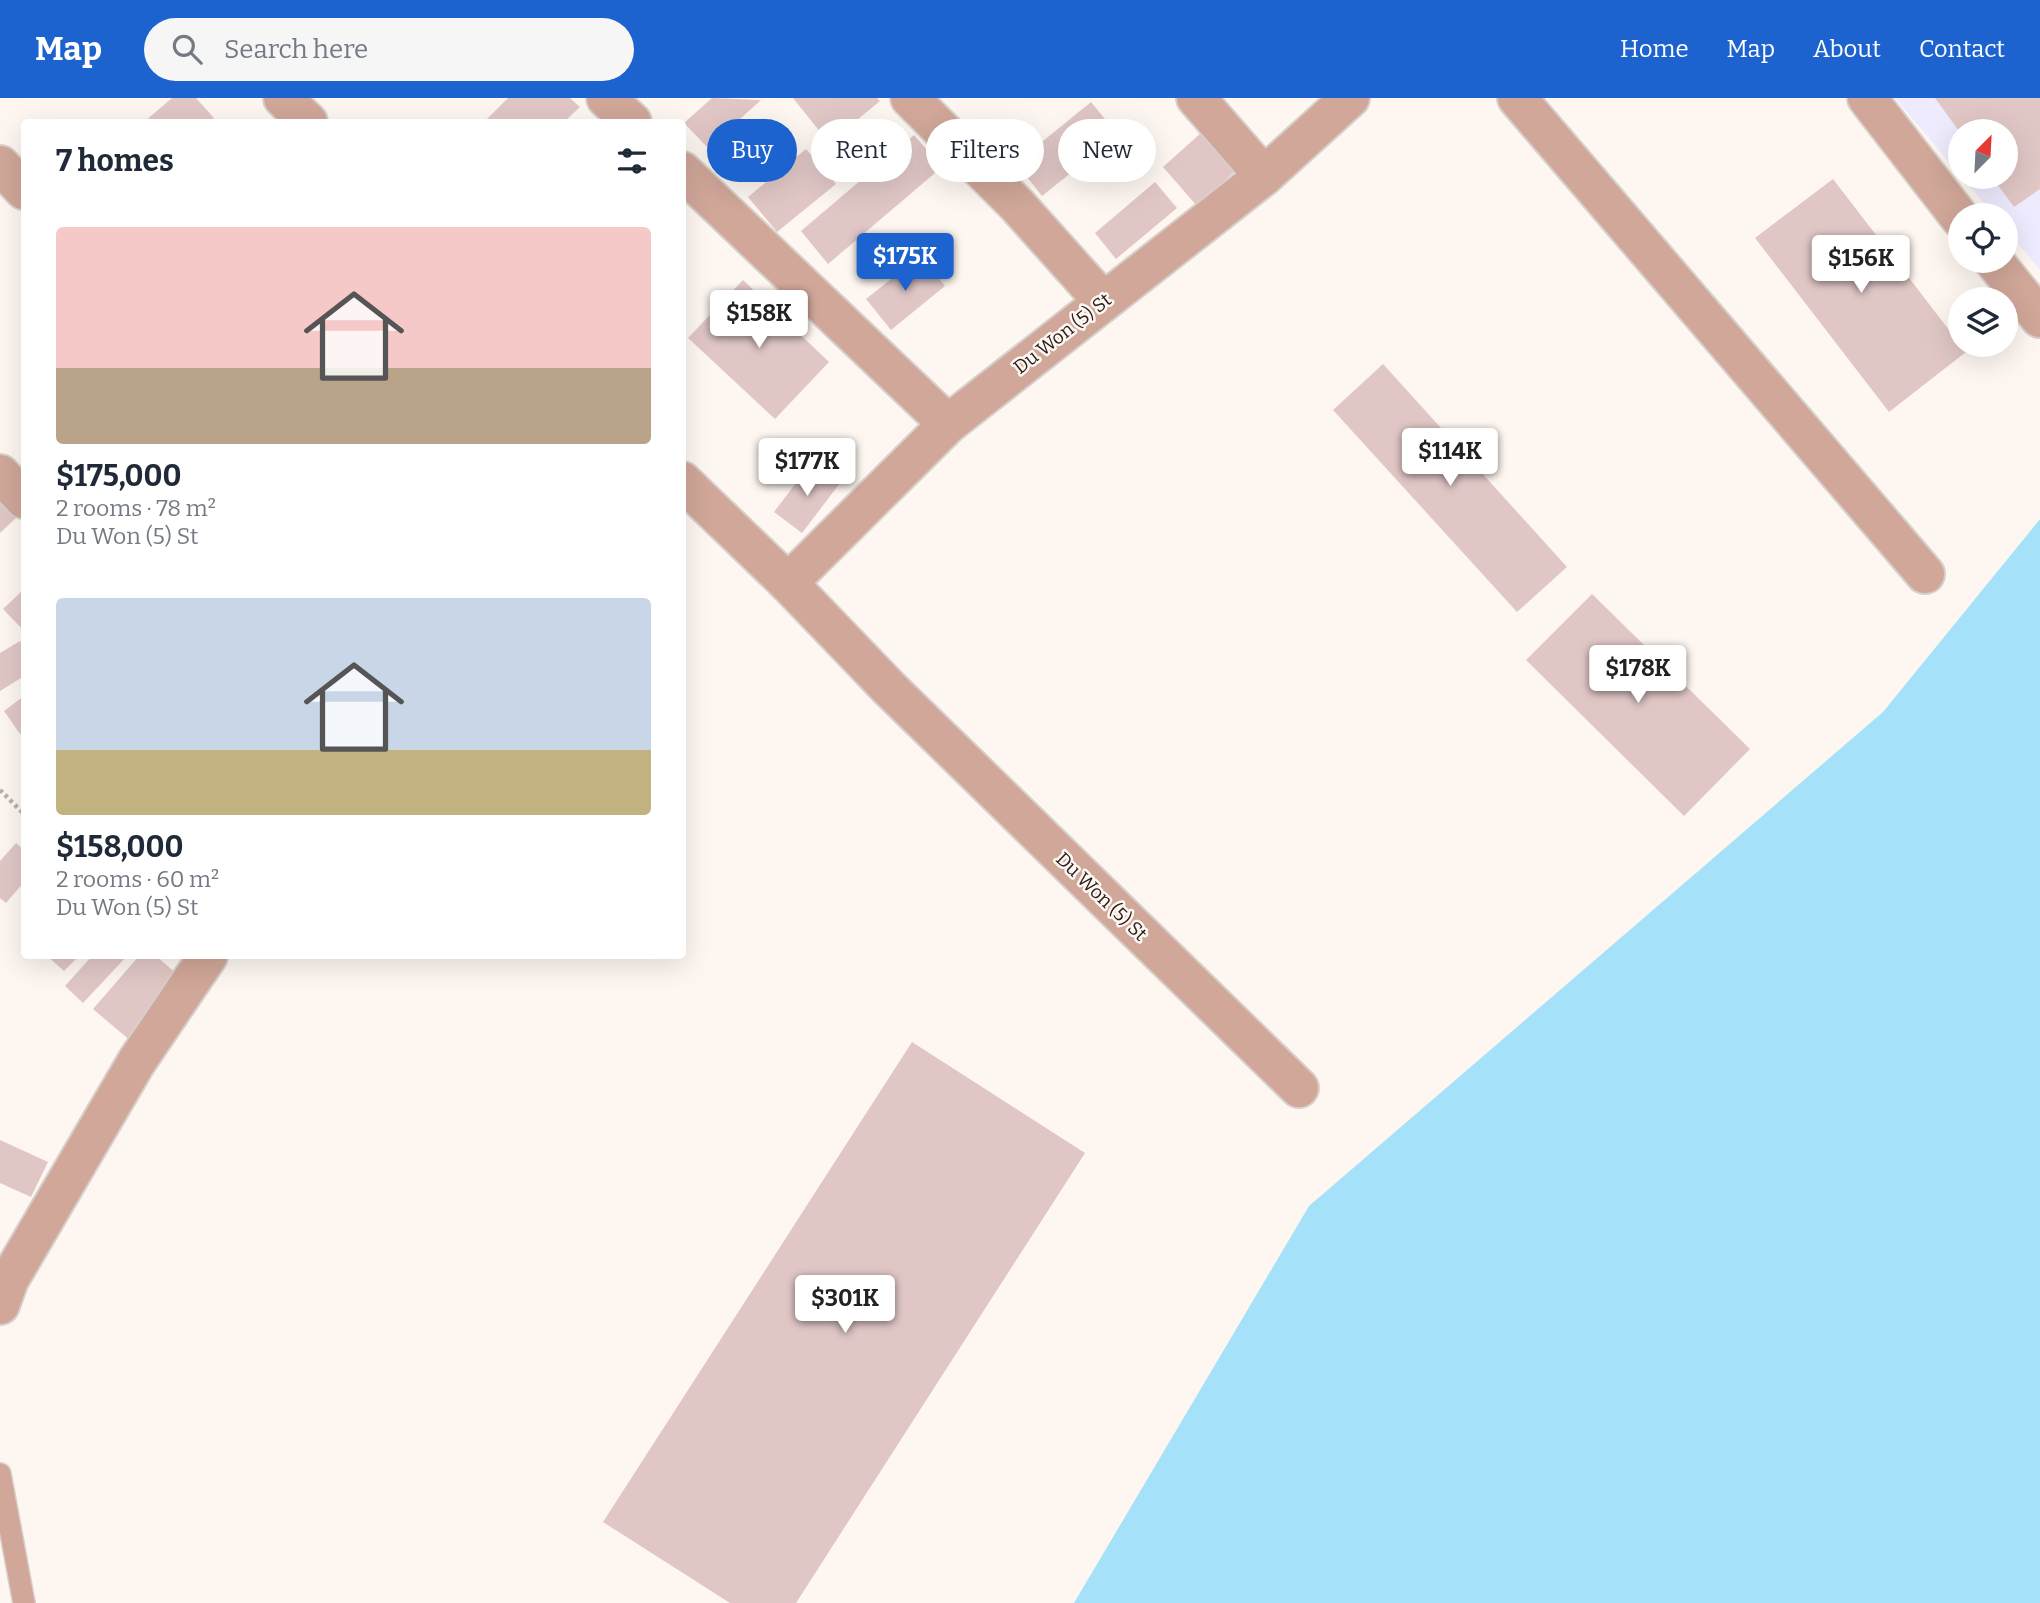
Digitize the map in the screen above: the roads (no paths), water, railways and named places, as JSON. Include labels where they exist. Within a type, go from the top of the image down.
[{"type":"street","points":[[283,98],[305,119]]},
{"type":"street","points":[[607,98],[629,119]]},
{"type":"street","points":[[910,98],[1017,205],[1103,301]]},
{"type":"street","points":[[1196,98],[1264,176]]},
{"type":"street","name":"Du Won (5) St","points":[[788,583],[948,424],[1264,176],[1350,98]]},
{"type":"street","points":[[1517,98],[1925,574]]},
{"type":"street","points":[[1867,98],[1948,203]]},
{"type":"street","points":[[0,165],[21,187]]},
{"type":"street","points":[[686,174],[948,424]]},
{"type":"street","points":[[2004,273],[2040,318]]},
{"type":"street","points":[[0,474],[21,496]]},
{"type":"street","name":"Du Won (5) St","points":[[686,485],[788,583],[889,688],[1299,1088]]},
{"type":"street","points":[[0,1305],[9,1280],[137,1062],[206,959]]},
{"type":"lane","points":[[0,1474],[24,1603]]},
{"type":"water","points":[[2040,519],[2040,1603],[1074,1603],[1309,1206],[1883,712]]}]
